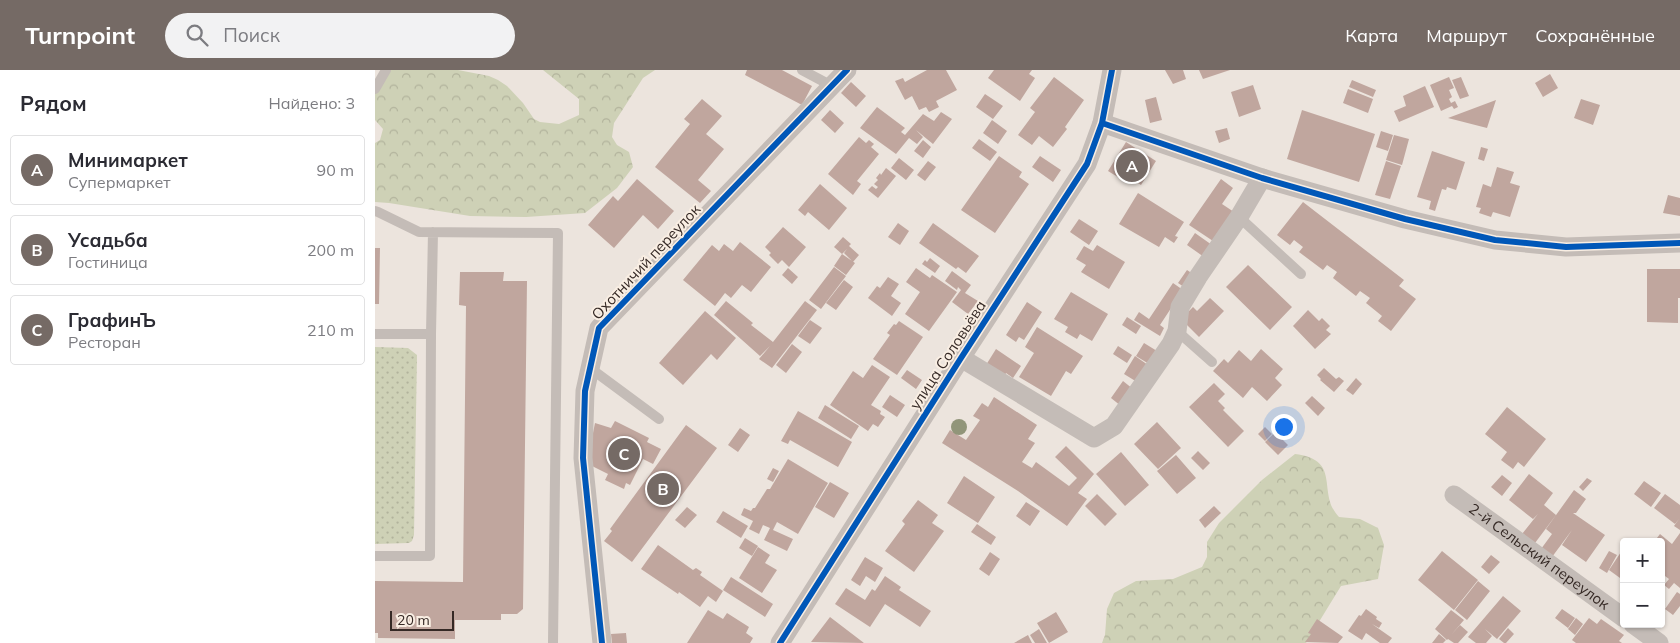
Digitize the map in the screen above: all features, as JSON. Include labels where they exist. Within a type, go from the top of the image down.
[{"type":"street","name":"Охотничий переулок","points":[[603,643],[583,458],[585,391],[599,328],[847,70]]},
{"type":"street","name":"улица Соловьёва","points":[[780,643],[1087,164],[1102,123],[1112,70]]},
{"type":"street","points":[[1102,123],[1262,178],[1405,219],[1495,240],[1566,247],[1680,243]]},
{"type":"street","points":[[961,358],[1094,438],[1114,426],[1171,344],[1177,331],[1180,307],[1239,217],[1262,178]]},
{"type":"street","name":"2-й Сельский переулок","points":[[1454,495],[1620,615]]},
{"type":"street","points":[[1638,628],[1659,643]]},
{"type":"lane","points":[[375,89],[386,70]]},
{"type":"lane","points":[[802,70],[832,86]]},
{"type":"lane","points":[[375,212],[379,212],[419,232],[558,233],[553,643]]},
{"type":"lane","points":[[1239,217],[1301,274]]},
{"type":"lane","points":[[375,556],[430,556],[433,232]]},
{"type":"lane","points":[[1177,331],[1212,362]]},
{"type":"lane","points":[[375,334],[431,334]]},
{"type":"lane","points":[[590,368],[659,419]]},
{"type":"green space","points":[[388,70],[458,70],[489,76],[507,86],[523,103],[534,119],[540,122],[559,124],[579,115],[579,99],[543,70],[655,70],[643,78],[614,123],[612,137],[617,145],[629,152],[633,167],[617,188],[585,213],[526,217],[470,216],[375,202],[375,143],[380,140],[383,129],[375,120],[375,88]]},
{"type":"green space","points":[[375,347],[408,348],[417,355],[414,535],[409,543],[375,544]]},
{"type":"green space","points":[[1295,454],[1310,457],[1319,463],[1324,470],[1332,508],[1339,517],[1360,519],[1378,528],[1384,545],[1378,579],[1341,586],[1306,643],[1102,643],[1105,635],[1107,609],[1114,593],[1136,581],[1173,579],[1202,567],[1207,557],[1207,542],[1219,523],[1262,480]]},
{"type":"building","points":[[747,70],[782,70],[812,86],[802,105],[745,75]]},
{"type":"building","points":[[927,70],[946,70],[957,90],[936,101],[939,107],[929,112],[926,107],[919,110],[912,96],[905,100],[895,81],[903,78],[905,82]]},
{"type":"building","points":[[994,70],[1032,70],[1029,74],[1035,78],[1020,101],[988,78]]},
{"type":"building","points":[[1165,70],[1183,70],[1186,79],[1173,84]]},
{"type":"building","points":[[1199,70],[1230,70],[1203,79]]},
{"type":"building","points":[[1550,74],[1558,88],[1543,97],[1535,83]]},
{"type":"building","points":[[1054,77],[1084,100],[1065,127],[1067,129],[1053,147],[1039,136],[1032,145],[1018,135],[1035,112],[1030,108]]},
{"type":"building","points":[[1449,77],[1454,88],[1449,90],[1452,97],[1449,99],[1451,103],[1455,101],[1458,107],[1454,109],[1452,106],[1441,111],[1430,85]]},
{"type":"building","points":[[1461,77],[1469,96],[1460,99],[1452,80]]},
{"type":"building","points":[[1352,80],[1376,90],[1373,97],[1349,87]]},
{"type":"building","points":[[851,82],[866,96],[856,107],[841,93]]},
{"type":"building","points":[[1253,85],[1261,109],[1239,117],[1231,92]]},
{"type":"building","points":[[1425,86],[1434,107],[1399,122],[1394,111],[1406,106],[1403,96]]},
{"type":"building","points":[[1348,89],[1373,99],[1368,113],[1343,103]]},
{"type":"building","points":[[985,94],[1003,106],[993,119],[976,107]]},
{"type":"building","points":[[1156,97],[1162,120],[1150,123],[1145,100]]},
{"type":"building","points":[[702,99],[722,116],[706,134],[724,149],[698,180],[711,191],[700,203],[655,167],[690,124],[684,119]]},
{"type":"building","points":[[1581,99],[1600,105],[1593,125],[1574,118]]},
{"type":"building","points":[[1496,100],[1487,128],[1448,118]]},
{"type":"building","points":[[877,107],[905,128],[901,132],[905,135],[923,114],[934,121],[941,112],[952,119],[933,144],[916,130],[923,137],[917,144],[909,138],[896,154],[860,128]]},
{"type":"building","points":[[830,110],[844,123],[835,133],[821,120]]},
{"type":"building","points":[[1302,110],[1375,134],[1359,182],[1287,159]]},
{"type":"building","points":[[992,120],[1007,131],[998,144],[983,133]]},
{"type":"building","points":[[1227,128],[1230,139],[1219,143],[1215,131]]},
{"type":"building","points":[[1381,131],[1393,135],[1388,151],[1376,147]]},
{"type":"building","points":[[1394,135],[1409,139],[1402,165],[1386,160]]},
{"type":"building","points":[[859,137],[866,143],[869,140],[874,144],[871,147],[879,154],[857,181],[861,184],[853,195],[828,174]]},
{"type":"building","points":[[979,139],[997,152],[990,161],[972,148]]},
{"type":"building","points":[[923,140],[931,147],[923,158],[914,151]]},
{"type":"building","points":[[1126,142],[1156,161],[1141,185],[1124,174],[1121,179],[1108,171]]},
{"type":"building","points":[[1481,147],[1488,149],[1484,161],[1478,159]]},
{"type":"building","points":[[1432,151],[1465,162],[1456,190],[1447,187],[1446,190],[1442,189],[1435,211],[1429,209],[1431,201],[1417,197]]},
{"type":"building","points":[[999,156],[1022,172],[1019,177],[1029,184],[995,233],[961,210]]},
{"type":"building","points":[[1040,156],[1061,170],[1053,182],[1032,167]]},
{"type":"building","points":[[899,158],[914,170],[906,180],[891,168]]},
{"type":"building","points":[[928,161],[936,167],[925,181],[917,175]]},
{"type":"building","points":[[1386,161],[1401,166],[1390,199],[1375,195]]},
{"type":"building","points":[[1497,167],[1514,172],[1510,183],[1520,186],[1510,217],[1493,212],[1491,217],[1479,213],[1481,208],[1476,207],[1483,184],[1491,187]]},
{"type":"building","points":[[886,168],[896,176],[878,198],[868,190],[872,186],[876,189],[878,187],[874,184],[878,180],[876,178]]},
{"type":"building","points":[[637,179],[674,211],[658,229],[643,215],[614,248],[588,225],[613,196],[618,201]]},
{"type":"building","points":[[1221,179],[1233,188],[1222,204],[1234,212],[1213,241],[1189,225]]},
{"type":"building","points":[[820,184],[847,208],[829,230],[808,212],[805,216],[798,210]]},
{"type":"building","points":[[1138,193],[1184,222],[1175,236],[1178,237],[1174,243],[1165,237],[1159,247],[1119,224]]},
{"type":"building","points":[[1668,195],[1680,198],[1680,216],[1663,213]]},
{"type":"building","points":[[1303,202],[1404,280],[1399,286],[1416,299],[1391,331],[1378,321],[1382,316],[1366,303],[1370,298],[1360,291],[1356,296],[1333,278],[1337,272],[1327,265],[1323,270],[1299,252],[1303,247],[1294,240],[1290,245],[1277,235]]},
{"type":"building","points":[[1079,219],[1098,231],[1089,245],[1070,232]]},
{"type":"building","points":[[898,223],[909,231],[900,245],[888,237]]},
{"type":"building","points":[[933,223],[979,256],[966,273],[958,267],[956,269],[919,243]]},
{"type":"building","points":[[783,227],[806,247],[789,267],[782,260],[778,264],[769,255],[771,253],[765,247]]},
{"type":"building","points":[[1195,233],[1212,245],[1204,257],[1187,245]]},
{"type":"building","points":[[843,237],[859,255],[853,262],[844,253],[847,249],[842,254],[834,247]]},
{"type":"building","points":[[740,242],[771,267],[751,292],[742,285],[731,298],[725,293],[715,306],[683,280],[712,245],[719,251],[724,244],[733,251]]},
{"type":"building","points":[[1097,245],[1125,262],[1109,289],[1081,272],[1086,265],[1076,259],[1084,246],[1093,251]]},
{"type":"building","points":[[375,248],[380,248],[379,304],[375,304]]},
{"type":"building","points":[[842,254],[855,263],[846,275],[834,266]]},
{"type":"building","points":[[930,258],[940,266],[935,273],[922,264]]},
{"type":"building","points":[[1248,265],[1292,307],[1270,330],[1226,287]]},
{"type":"building","points":[[834,267],[846,276],[821,309],[809,300]]},
{"type":"building","points":[[788,268],[798,277],[792,284],[782,275]]},
{"type":"building","points":[[916,268],[930,278],[932,275],[957,292],[929,331],[905,314],[920,292],[906,282]]},
{"type":"building","points":[[1647,269],[1680,269],[1678,323],[1647,322]]},
{"type":"building","points":[[1187,270],[1193,274],[1184,287],[1178,283]]},
{"type":"building","points":[[952,271],[971,285],[965,293],[978,301],[968,314],[952,302],[961,290],[958,287],[957,290],[945,281]]},
{"type":"building","points":[[460,272],[504,272],[503,281],[527,281],[523,609],[517,614],[501,614],[501,620],[455,620],[455,639],[378,638],[378,633],[375,633],[375,581],[463,582],[466,306],[459,305]]},
{"type":"building","points":[[888,277],[899,284],[891,296],[901,303],[892,316],[868,298],[877,286],[880,288]]},
{"type":"building","points":[[844,280],[853,287],[836,310],[826,303]]},
{"type":"building","points":[[1173,283],[1183,290],[1160,325],[1164,328],[1160,336],[1134,320],[1139,312],[1149,319]]},
{"type":"building","points":[[1071,292],[1108,314],[1092,341],[1080,334],[1077,339],[1065,332],[1068,327],[1054,319]]},
{"type":"building","points":[[1210,298],[1224,311],[1199,337],[1181,319],[1193,307],[1197,311]]},
{"type":"building","points":[[726,301],[753,323],[751,325],[773,342],[805,301],[817,310],[772,368],[759,359],[770,346],[760,356],[714,315]]},
{"type":"building","points":[[1027,302],[1042,312],[1024,340],[1019,337],[1016,342],[1006,335]]},
{"type":"building","points":[[1308,310],[1319,321],[1322,318],[1330,326],[1326,330],[1331,334],[1315,349],[1293,326]]},
{"type":"building","points":[[705,311],[736,338],[717,360],[711,354],[683,385],[659,363]]},
{"type":"building","points":[[1127,317],[1141,326],[1136,334],[1122,325]]},
{"type":"building","points":[[810,320],[822,328],[810,344],[798,336]]},
{"type":"building","points":[[899,321],[923,337],[897,375],[873,359],[890,335],[887,333]]},
{"type":"building","points":[[1037,327],[1083,356],[1071,374],[1066,371],[1051,396],[1019,377],[1034,353],[1025,347]]},
{"type":"building","points":[[1144,343],[1157,351],[1149,364],[1136,356]]},
{"type":"building","points":[[792,344],[802,352],[786,373],[776,365]]},
{"type":"building","points":[[1118,346],[1132,355],[1127,363],[1113,354]]},
{"type":"building","points":[[996,349],[1021,366],[1013,378],[1006,373],[1004,377],[986,365]]},
{"type":"building","points":[[1261,349],[1283,369],[1275,378],[1282,385],[1267,401],[1252,387],[1243,398],[1213,371],[1224,359],[1228,363],[1239,350],[1251,361]]},
{"type":"building","points":[[1135,356],[1148,365],[1137,382],[1124,374]]},
{"type":"building","points":[[872,365],[890,377],[871,405],[881,411],[880,414],[885,417],[878,427],[873,424],[868,431],[830,405],[853,371],[863,378]]},
{"type":"building","points":[[1324,368],[1336,379],[1339,377],[1344,381],[1334,392],[1317,375]]},
{"type":"building","points":[[907,370],[922,380],[916,389],[901,378]]},
{"type":"building","points":[[1356,378],[1362,384],[1353,395],[1346,390]]},
{"type":"building","points":[[1123,381],[1133,389],[1121,406],[1111,398]]},
{"type":"building","points":[[1214,383],[1225,394],[1218,401],[1225,408],[1223,410],[1244,431],[1228,447],[1189,407]]},
{"type":"building","points":[[890,395],[905,405],[897,417],[882,407]]},
{"type":"building","points":[[1312,396],[1325,408],[1318,416],[1305,403]]},
{"type":"building","points":[[994,397],[1037,425],[1028,439],[1035,443],[1022,462],[1032,468],[1036,462],[1069,486],[1077,478],[1055,457],[1066,446],[1094,474],[1078,493],[1087,499],[1067,526],[1018,491],[942,443],[950,430],[966,440],[980,420],[973,416],[982,403],[988,407]]},
{"type":"building","points":[[825,405],[859,426],[851,439],[818,418]]},
{"type":"building","points":[[1507,407],[1546,439],[1524,467],[1518,462],[1513,469],[1501,460],[1507,452],[1485,434]]},
{"type":"building","points":[[798,411],[852,442],[838,467],[790,440],[788,444],[781,441]]},
{"type":"building","points":[[615,421],[649,438],[647,442],[661,449],[653,464],[643,459],[630,485],[626,483],[624,489],[605,480],[608,474],[590,465],[590,448],[595,423],[611,428]]},
{"type":"building","points":[[1157,422],[1181,448],[1158,469],[1134,444]]},
{"type":"building","points":[[686,425],[717,448],[632,562],[604,541],[612,531],[610,529]]},
{"type":"building","points":[[1265,427],[1272,434],[1265,441],[1258,434]]},
{"type":"building","points":[[740,428],[750,435],[738,452],[728,445]]},
{"type":"building","points":[[1275,432],[1288,445],[1278,455],[1265,442]]},
{"type":"building","points":[[1198,451],[1210,463],[1203,470],[1191,458]]},
{"type":"building","points":[[1121,452],[1149,485],[1125,506],[1096,474]]},
{"type":"building","points":[[1176,455],[1196,478],[1177,494],[1157,471]]},
{"type":"building","points":[[788,459],[828,483],[798,534],[777,522],[773,530],[793,539],[787,551],[764,540],[770,528],[763,525],[759,534],[749,529],[753,521],[741,515],[744,508],[751,511],[755,508],[767,489],[770,489]]},
{"type":"building","points":[[773,468],[779,471],[773,482],[767,479]]},
{"type":"building","points":[[1529,474],[1553,493],[1544,505],[1556,515],[1535,543],[1522,534],[1538,514],[1533,519],[1509,500]]},
{"type":"building","points":[[1502,475],[1512,483],[1502,496],[1491,487]]},
{"type":"building","points":[[964,476],[995,497],[978,523],[947,503]]},
{"type":"building","points":[[1587,478],[1592,481],[1583,491],[1579,487]]},
{"type":"building","points":[[1644,481],[1661,493],[1651,507],[1634,494]]},
{"type":"building","points":[[830,482],[849,493],[834,518],[815,507]]},
{"type":"building","points":[[1574,490],[1586,499],[1576,513],[1573,513],[1605,535],[1586,562],[1562,545],[1572,530],[1552,557],[1541,549],[1552,534],[1546,529]]},
{"type":"building","points":[[1097,494],[1117,514],[1105,526],[1085,506]]},
{"type":"building","points":[[1665,494],[1680,505],[1680,530],[1674,526],[1679,519],[1675,524],[1654,508]]},
{"type":"building","points":[[918,500],[938,515],[932,523],[944,531],[914,572],[885,551],[905,524],[902,521]]},
{"type":"building","points":[[1026,502],[1040,511],[1030,526],[1016,516]]},
{"type":"building","points":[[1214,506],[1221,513],[1205,528],[1199,520]]},
{"type":"building","points":[[687,507],[697,515],[685,528],[675,520]]},
{"type":"building","points":[[723,511],[748,526],[741,538],[716,522]]},
{"type":"building","points":[[977,524],[996,537],[991,545],[971,532]]},
{"type":"building","points":[[1680,533],[1680,588],[1674,583],[1669,589],[1665,586],[1669,579],[1665,576],[1665,538],[1672,544]]},
{"type":"building","points":[[745,538],[758,546],[752,556],[739,548]]},
{"type":"building","points":[[658,545],[693,570],[696,568],[702,572],[700,575],[723,591],[716,602],[708,596],[700,607],[641,569]]},
{"type":"building","points":[[758,547],[770,555],[765,563],[777,570],[762,593],[739,578]]},
{"type":"building","points":[[1442,551],[1478,580],[1454,610],[1418,580]]},
{"type":"building","points":[[1609,551],[1617,555],[1607,573],[1599,568]]},
{"type":"building","points":[[990,552],[1000,559],[989,576],[979,569]]},
{"type":"building","points":[[1620,554],[1620,578],[1609,570]]},
{"type":"building","points":[[1491,555],[1500,562],[1489,574],[1481,567]]},
{"type":"building","points":[[865,557],[883,568],[875,582],[866,576],[860,586],[851,580]]},
{"type":"building","points":[[885,576],[901,587],[899,590],[931,611],[920,627],[885,604],[870,627],[835,604],[846,588],[865,600],[872,589],[875,591]]},
{"type":"building","points":[[731,577],[773,604],[765,617],[723,590]]},
{"type":"building","points":[[1478,581],[1490,591],[1467,620],[1455,610]]},
{"type":"building","points":[[1677,592],[1680,594],[1680,606],[1673,615],[1665,609]]},
{"type":"building","points":[[1503,596],[1521,611],[1497,639],[1485,629],[1492,636],[1486,643],[1476,643],[1468,637]]},
{"type":"building","points":[[1366,609],[1382,623],[1379,628],[1372,624],[1392,638],[1388,643],[1380,643],[1366,633],[1362,640],[1348,631],[1359,615],[1361,616]]},
{"type":"building","points":[[1562,609],[1575,618],[1568,628],[1555,618]]},
{"type":"building","points":[[708,610],[723,619],[727,613],[749,627],[746,633],[753,638],[750,643],[687,643]]},
{"type":"building","points":[[1451,610],[1464,620],[1451,635],[1460,625],[1468,632],[1458,643],[1447,640],[1435,629]]},
{"type":"building","points":[[1056,612],[1068,632],[1049,643],[1037,623]]},
{"type":"building","points":[[830,617],[864,643],[811,642]]},
{"type":"building","points":[[1576,618],[1583,624],[1575,635],[1568,629]]},
{"type":"building","points":[[1589,618],[1597,624],[1601,619],[1624,635],[1619,641],[1622,643],[1576,643],[1572,640]]},
{"type":"building","points":[[1317,619],[1343,637],[1338,643],[1305,642],[1311,634],[1308,633]]},
{"type":"building","points":[[1508,628],[1514,634],[1504,643],[1499,639]]},
{"type":"building","points":[[1039,629],[1047,643],[1035,643],[1030,635]]},
{"type":"building","points":[[626,633],[627,643],[612,643],[611,634]]},
{"type":"building","points":[[1439,634],[1446,640],[1443,643],[1432,643]]},
{"type":"building","points":[[1028,635],[1032,643],[1014,643]]},
{"type":"cycle path","points":[[602,643],[583,458],[585,391],[599,328],[847,70]]},
{"type":"cycle path","points":[[780,643],[1087,164],[1102,123],[1112,70]]},
{"type":"cycle path","points":[[1102,123],[1262,178],[1405,219],[1495,240],[1566,247],[1680,243]]},
{"type":"place","name":"Минимаркет","points":[[1132,166]]},
{"type":"place","name":"ГрафинЪ","points":[[624,454]]},
{"type":"place","name":"Усадьба","points":[[663,489]]}]
